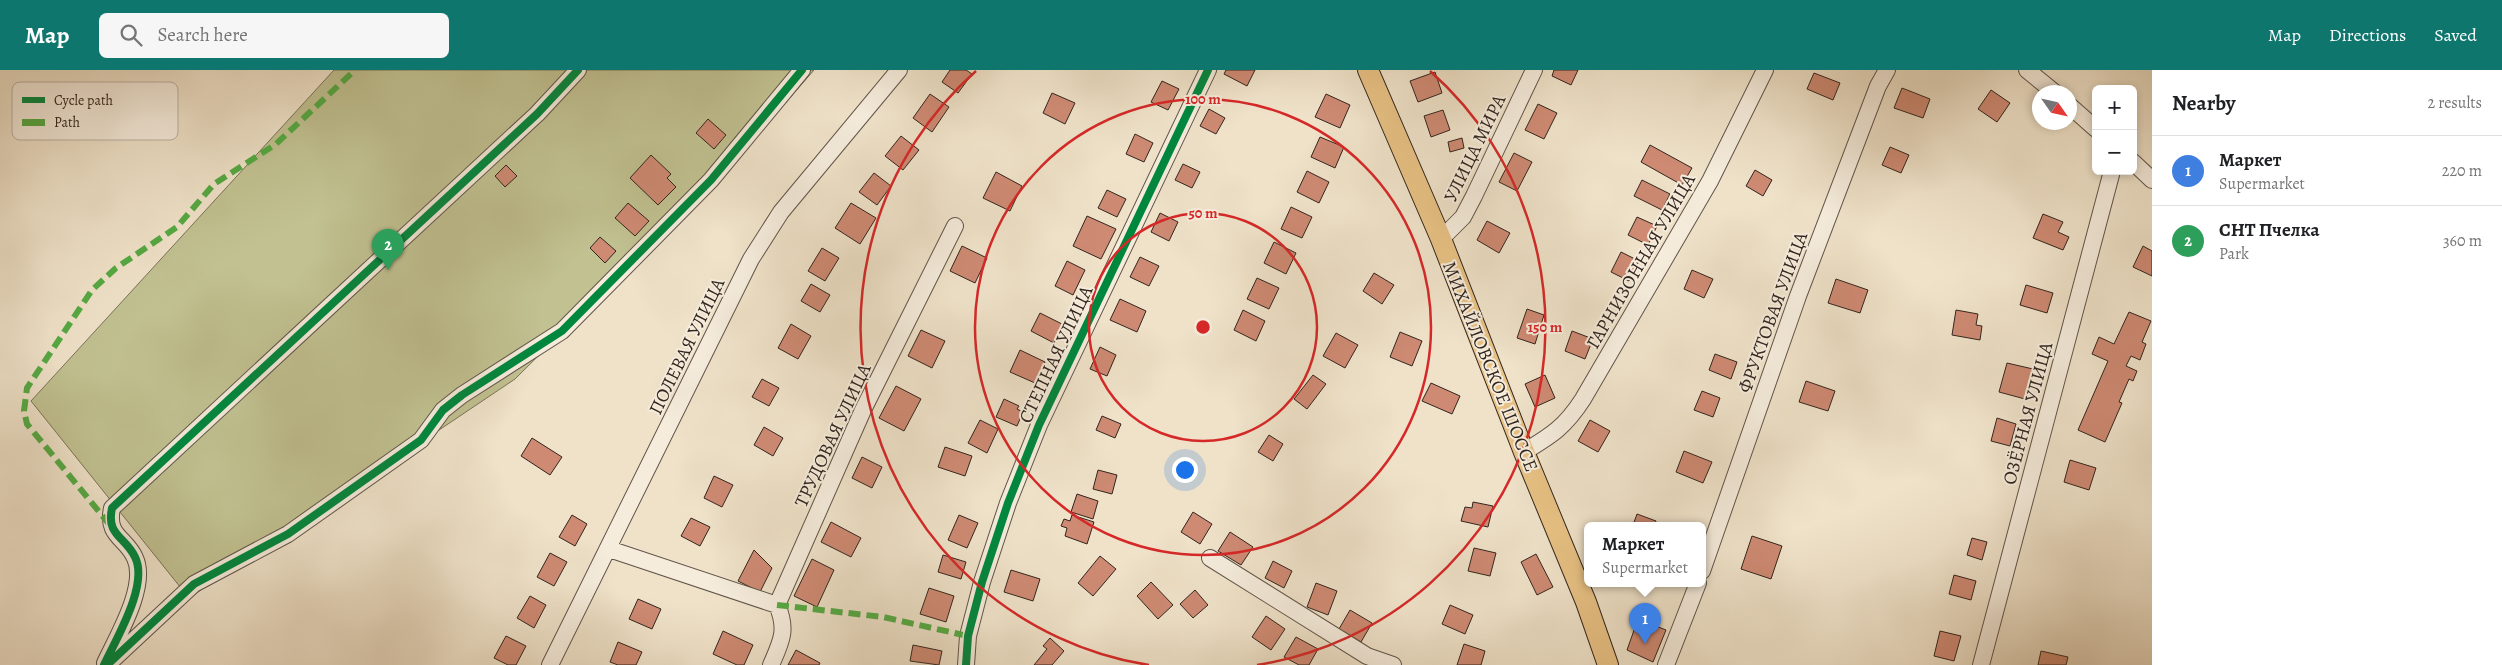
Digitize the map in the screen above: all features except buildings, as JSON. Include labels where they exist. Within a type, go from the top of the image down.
[{"type":"main road","name":"МИХАЙЛОВСКОЕ ШОССЕ","points":[[1368,70],[1441,239],[1524,452],[1586,602],[1608,665]]},
{"type":"street","points":[[105,665],[132,603],[139,578],[135,557],[116,535],[110,520],[112,508],[537,114],[578,70]]},
{"type":"street","points":[[105,665],[194,584],[288,534],[421,440],[443,410],[462,395],[562,331],[711,180],[802,70]]},
{"type":"street","name":"ПОЛЕВАЯ УЛИЦА","points":[[550,665],[610,549],[751,259],[781,212],[899,70]]},
{"type":"street","name":"СТЕПНАЯ УЛИЦА","points":[[966,665],[968,636],[982,582],[1008,503],[1039,425],[1208,70]]},
{"type":"street","name":"УЛИЦА МИРА","points":[[1441,239],[1463,217],[1534,70]]},
{"type":"street","name":"ГАРНИЗОННАЯ УЛИЦА","points":[[1524,452],[1555,434],[1570,418],[1583,399],[1710,181],[1765,70]]},
{"type":"street","name":"ФРУКТОВАЯ УЛИЦА","points":[[1706,559],[1798,296],[1878,86],[1887,70]]},
{"type":"street","points":[[2028,70],[2046,85]]},
{"type":"street","points":[[2077,112],[2092,125]]},
{"type":"street","points":[[2137,166],[2152,180]]},
{"type":"street","name":"ОЗЁРНАЯ УЛИЦА","points":[[1981,665],[2111,175]]},
{"type":"street","name":"ТРУДОВАЯ УЛИЦА","points":[[777,605],[863,410],[955,226]]},
{"type":"street","points":[[610,549],[777,605],[783,619],[782,640],[770,665]]},
{"type":"street","points":[[1210,558],[1368,656],[1393,665]]},
{"type":"street","points":[[1666,665],[1696,587]]},
{"type":"green space","points":[[334,70],[814,70],[735,161],[515,379],[189,598],[31,401]]},
{"type":"marked path","points":[[110,525],[27,424],[24,411],[27,388],[92,290],[116,268],[177,227],[214,184],[276,144],[355,70]]},
{"type":"marked path","points":[[777,605],[883,617],[968,636]]},
{"type":"cycle path","points":[[104,665],[123,627],[135,597],[138,582],[138,569],[135,557],[112,525],[112,508],[537,114],[578,70]]},
{"type":"cycle path","points":[[107,665],[194,584],[288,534],[421,440],[443,410],[462,395],[562,331],[711,180],[802,70]]},
{"type":"cycle path","points":[[966,665],[968,636],[982,582],[1008,503],[1039,425],[1208,70]]},
{"type":"place","name":"СНТ Пчелка","points":[[388,270]]},
{"type":"place","name":"Маркет","points":[[1645,644]]}]
